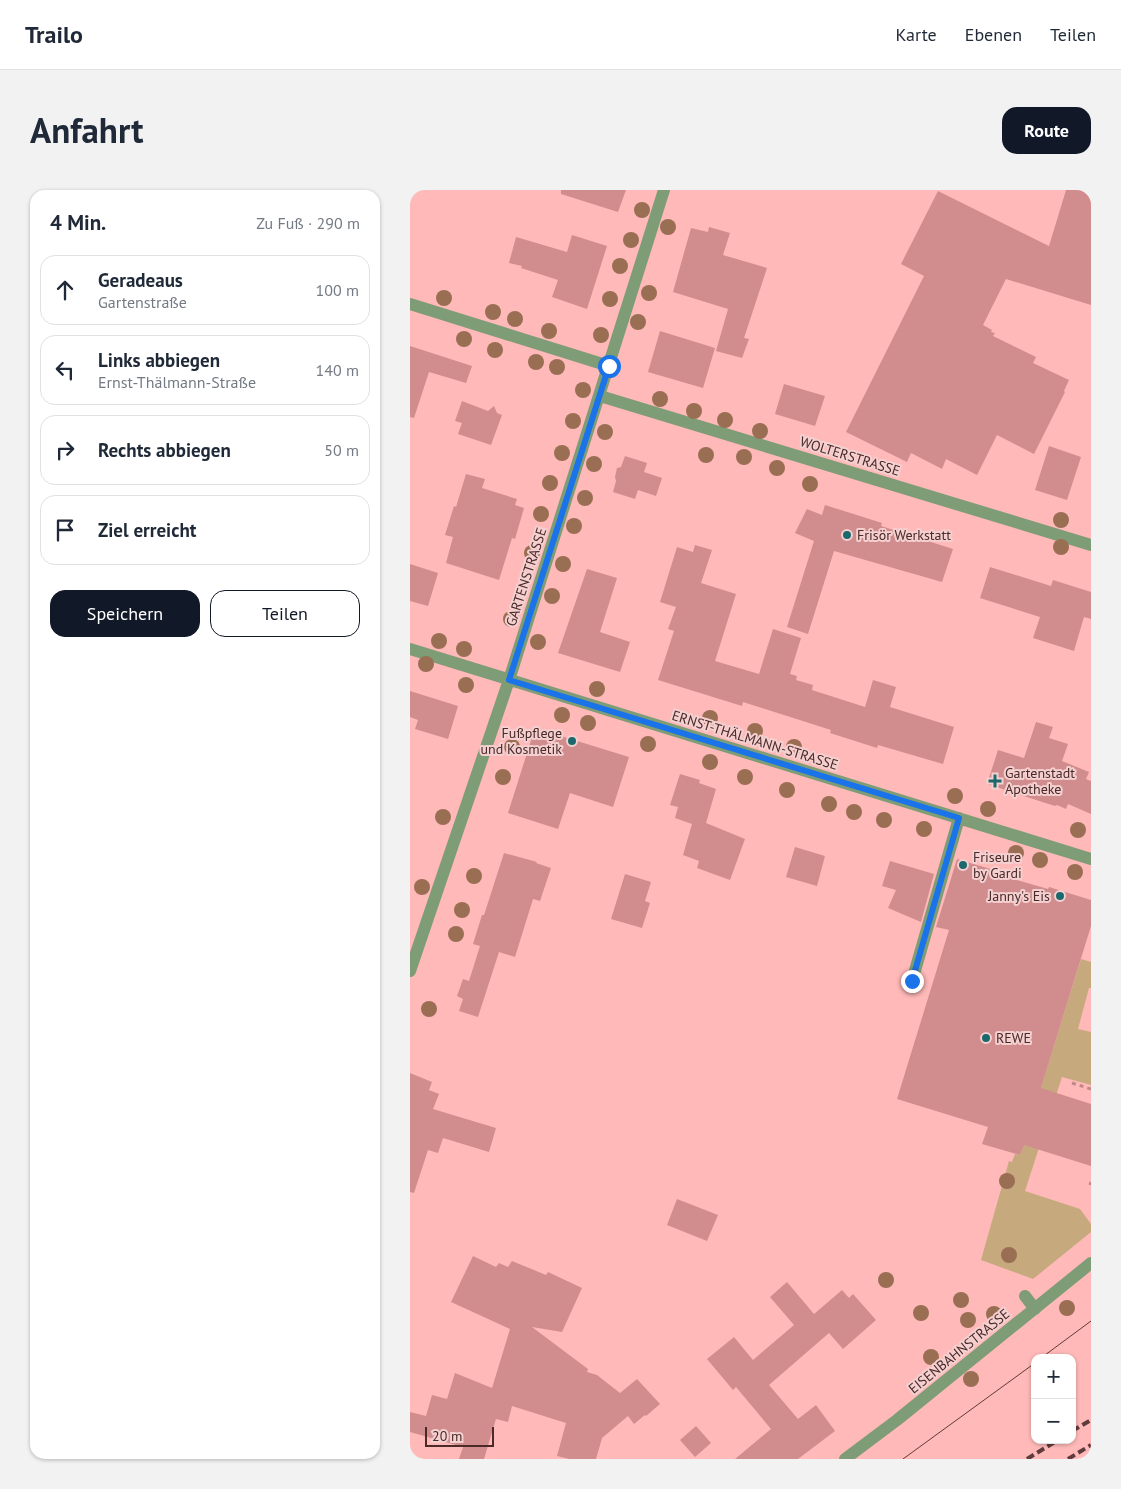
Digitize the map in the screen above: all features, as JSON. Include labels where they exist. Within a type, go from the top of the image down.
[{"type":"street","name":"GARTENSTRASSE","points":[[410,971],[509,680],[664,190]]},
{"type":"street","points":[[410,304],[609,366]]},
{"type":"street","name":"WOLTERSTRASSE","points":[[600,396],[1091,545]]},
{"type":"street","name":"ERNST-THÄLMANN-STRASSE","points":[[410,650],[1091,859]]},
{"type":"street","points":[[912,981],[959,818]]},
{"type":"street","name":"EISENBAHNSTRASSE","points":[[845,1459],[897,1420],[1091,1263]]},
{"type":"street","points":[[1025,1296],[1035,1308]]},
{"type":"path","points":[[1072,1083],[1091,1089]]},
{"type":"shaded area","points":[[1081,959],[1091,962],[1091,988],[1089,988],[1078,1029],[1091,1032],[1091,1085],[1062,1077],[1025,1191],[1080,1209],[1091,1224],[1091,1232],[1033,1279],[981,1260],[1009,1161],[1012,1162],[1015,1154],[1020,1155]]},
{"type":"building","points":[[561,190],[626,190],[618,212],[561,194]]},
{"type":"building","points":[[1066,190],[1091,190],[1091,305],[1006,279],[983,325],[995,333],[993,336],[1036,357],[1033,363],[1069,380],[1065,392],[1034,454],[997,435],[977,475],[946,459],[942,469],[911,453],[907,462],[846,432],[924,276],[901,264],[938,191],[1049,246]]},
{"type":"building","points":[[709,227],[730,233],[723,255],[767,268],[744,338],[749,339],[742,358],[716,351],[728,309],[673,292],[691,228],[708,232]]},
{"type":"building","points":[[572,235],[607,246],[587,309],[552,297],[558,280],[509,263],[516,237],[567,252]]},
{"type":"building","points":[[660,331],[715,348],[703,388],[648,372]]},
{"type":"building","points":[[410,346],[472,366],[466,383],[429,372],[414,418],[410,417]]},
{"type":"building","points":[[784,384],[825,396],[815,426],[775,414]]},
{"type":"building","points":[[462,401],[488,411],[494,406],[497,413],[502,415],[491,445],[458,434],[462,423],[455,421]]},
{"type":"building","points":[[1049,446],[1081,457],[1067,500],[1035,490]]},
{"type":"building","points":[[625,456],[647,463],[644,472],[662,478],[656,496],[638,490],[635,499],[613,492],[617,468],[621,467]]},
{"type":"building","points":[[466,474],[485,479],[482,488],[517,499],[515,505],[524,508],[515,539],[512,538],[499,580],[446,563],[453,537],[445,535]]},
{"type":"building","points":[[825,505],[882,523],[881,526],[953,549],[942,582],[834,551],[808,634],[787,627],[814,541],[795,533],[807,509],[822,515]]},
{"type":"building","points":[[695,545],[712,550],[701,583],[736,594],[715,661],[759,674],[773,629],[801,638],[790,674],[797,676],[796,680],[813,685],[812,690],[865,707],[873,680],[896,687],[890,707],[954,727],[943,764],[878,745],[877,748],[830,733],[831,730],[743,702],[742,706],[658,680],[674,631],[668,629],[676,607],[660,602],[677,547],[693,552]]},
{"type":"building","points":[[410,564],[438,573],[428,606],[410,601]]},
{"type":"building","points":[[990,567],[1051,586],[1053,580],[1091,592],[1091,619],[1084,617],[1074,651],[1033,638],[1040,617],[980,598]]},
{"type":"building","points":[[587,569],[617,578],[600,632],[630,642],[620,672],[558,653]]},
{"type":"building","points":[[410,691],[458,706],[448,739],[415,729],[418,720],[410,717]]},
{"type":"building","points":[[1036,722],[1053,727],[1049,738],[1068,744],[1062,761],[1089,772],[1086,779],[1091,781],[1091,814],[1068,804],[1066,809],[987,784],[998,750],[1024,758]]},
{"type":"building","points":[[535,728],[629,757],[613,807],[570,793],[558,829],[508,813]]},
{"type":"building","points":[[680,774],[700,780],[699,783],[716,789],[706,823],[745,839],[730,880],[697,868],[699,861],[683,855],[692,824],[675,818],[678,807],[670,805]]},
{"type":"building","points":[[795,847],[825,856],[817,886],[786,877]]},
{"type":"building","points":[[504,853],[551,868],[540,901],[533,899],[515,957],[499,952],[478,1017],[459,1011],[463,999],[457,996],[463,979],[469,981],[480,946],[473,944]]},
{"type":"building","name":"REWE","points":[[957,859],[1007,874],[1006,877],[1048,889],[1049,887],[1091,900],[1091,926],[1041,1088],[1091,1104],[1091,1166],[1024,1145],[1020,1155],[982,1144],[988,1127],[897,1099],[949,930],[936,927]]},
{"type":"building","points":[[890,861],[934,874],[921,922],[888,908],[896,890],[882,886]]},
{"type":"building","points":[[625,874],[651,882],[645,901],[650,903],[642,928],[611,919]]},
{"type":"building","points":[[410,1073],[432,1082],[429,1090],[439,1094],[433,1109],[496,1128],[489,1152],[443,1138],[438,1153],[428,1150],[414,1193],[410,1192]]},
{"type":"building","points":[[677,1199],[718,1215],[707,1241],[667,1225]]},
{"type":"building","points":[[473,1256],[496,1267],[499,1263],[508,1267],[512,1261],[546,1275],[548,1272],[582,1288],[562,1332],[532,1327],[588,1369],[587,1372],[597,1375],[620,1393],[637,1379],[660,1404],[634,1424],[628,1416],[602,1438],[596,1459],[569,1459],[557,1456],[566,1423],[512,1406],[508,1422],[496,1419],[484,1459],[459,1459],[463,1447],[410,1432],[410,1412],[426,1416],[432,1395],[447,1399],[455,1373],[492,1388],[510,1329],[451,1302]]},
{"type":"building","points":[[787,1282],[814,1314],[842,1290],[849,1298],[853,1294],[876,1320],[843,1349],[829,1333],[769,1385],[798,1419],[816,1405],[835,1431],[798,1459],[735,1459],[771,1429],[736,1387],[733,1390],[707,1359],[734,1337],[753,1360],[794,1325],[770,1297]]},
{"type":"building","points":[[696,1426],[711,1443],[695,1457],[680,1440]]},
{"type":"tram line","points":[[1046,1354],[1091,1321]]},
{"type":"tram line","points":[[903,1459],[1031,1366]]},
{"type":"railway","points":[[1076,1429],[1091,1420]]},
{"type":"railway","points":[[1027,1459],[1051,1444]]},
{"type":"railway","points":[[1068,1459],[1091,1445]]},
{"type":"place","name":"Frisör Werkstatt","points":[[847,535]]},
{"type":"place","name":"Fußpflege und Kosmetik","points":[[572,741]]},
{"type":"place","name":"Gartenstadt Apotheke","points":[[995,781]]},
{"type":"place","name":"Friseure by Gardi","points":[[963,865]]},
{"type":"place","name":"Janny's Eis","points":[[1060,896]]},
{"type":"place","name":"REWE","points":[[986,1038]]},
{"type":"route","points":[[609,366],[509,680],[959,818],[912,981]]}]
